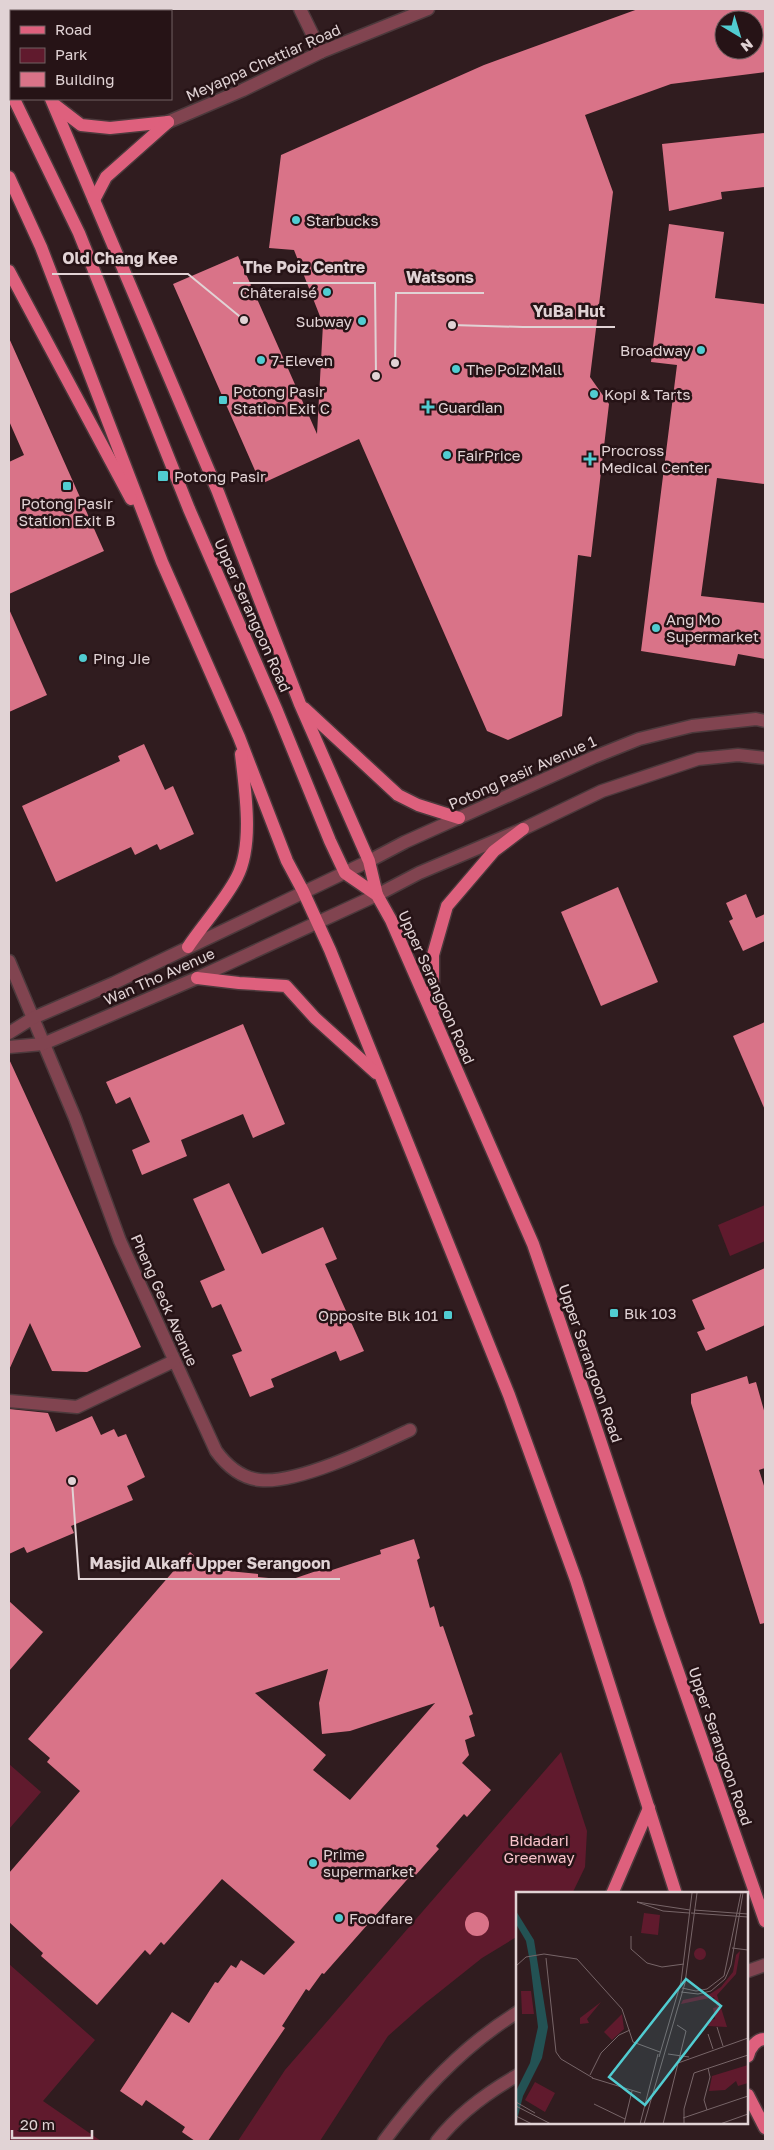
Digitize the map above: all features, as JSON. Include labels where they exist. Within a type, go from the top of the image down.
[{"type":"main road","name":"Upper Serangoon Road","points":[[14,100],[79,233],[189,509],[252,652],[330,841],[345,873],[377,896],[391,920],[533,1244],[752,1894],[765,1921]]},
{"type":"main road","points":[[52,101],[81,125],[110,128],[168,122]]},
{"type":"main road","points":[[52,101],[218,492],[300,704],[369,861],[377,896]]},
{"type":"main road","points":[[94,200],[106,177],[168,122]]},
{"type":"main road","points":[[9,177],[41,247],[162,562],[239,737],[287,861],[318,922],[509,1395],[576,1580],[675,1892]]},
{"type":"main road","points":[[9,271],[109,456],[162,562]]},
{"type":"main road","points":[[300,704],[398,796],[425,808],[460,818]]},
{"type":"main road","points":[[188,947],[237,876],[246,842],[247,808],[239,737]]},
{"type":"main road","points":[[433,1015],[433,955],[447,906],[494,851],[523,829]]},
{"type":"main road","points":[[197,978],[239,984],[286,986],[315,1018],[378,1074]]},
{"type":"main road","points":[[613,1892],[649,1808]]},
{"type":"main road","points":[[749,2052],[750,2048],[762,2039],[765,2039]]},
{"type":"main road","points":[[749,2097],[763,2124]]},
{"type":"main road","points":[[749,2111],[763,2124]]},
{"type":"street","points":[[300,9],[321,52]]},
{"type":"street","name":"Meyappa Chettiar Road","points":[[168,122],[243,90],[321,52],[428,9]]},
{"type":"street","name":"Potong Pasir Avenue 1","points":[[303,891],[345,873],[405,842],[594,757],[639,739],[692,726],[756,719],[765,721]]},
{"type":"street","points":[[318,922],[377,896],[419,873],[523,829],[602,791],[698,759],[738,755],[765,758]]},
{"type":"street","name":"Wan Tho Avenue","points":[[9,1033],[32,1018],[114,982],[303,891]]},
{"type":"street","name":"Wan Tho Avenue","points":[[9,1047],[44,1044],[197,978],[318,922]]},
{"type":"street","name":"Pheng Geck Avenue","points":[[9,961],[75,1118],[120,1241],[216,1451],[225,1464],[238,1473],[259,1480],[289,1478],[359,1454],[410,1430]]},
{"type":"street","points":[[9,1401],[77,1407],[174,1361]]},
{"type":"street","points":[[749,1971],[765,1965]]},
{"type":"street","points":[[384,2141],[448,2065],[498,2024],[516,2013]]},
{"type":"street","points":[[437,2141],[452,2123],[504,2083],[516,2076]]},
{"type":"green space","points":[[765,1205],[765,1241],[730,1256],[718,1225]]},
{"type":"green space","name":"Bidadari Greenway","points":[[561,1752],[587,1831],[585,1867],[573,1892],[516,1892],[516,1937],[482,1958],[423,2005],[388,2036],[320,2141],[238,2141],[285,2070]]},
{"type":"green space","points":[[9,1764],[41,1792],[9,1829]]},
{"type":"green space","points":[[9,1964],[95,2040],[43,2101],[101,2141],[9,2141]]},
{"type":"building","name":"The Poiz Mall","points":[[638,9],[765,9],[765,72],[671,84],[585,115],[613,192],[590,377],[609,404],[591,557],[578,555],[562,716],[508,740],[487,731],[359,439],[261,484],[173,284],[238,256],[317,434],[323,324],[294,250],[269,248],[281,155],[484,65]]},
{"type":"building","points":[[765,133],[765,187],[721,192],[722,199],[669,211],[662,144]]},
{"type":"building","points":[[669,224],[724,232],[715,298],[765,304],[765,484],[717,478],[701,596],[765,603],[765,659],[738,654],[735,666],[641,651],[677,365],[651,362]]},
{"type":"building","points":[[9,338],[104,551],[9,594],[9,462],[24,455],[9,421]]},
{"type":"building","points":[[9,609],[47,695],[9,712]]},
{"type":"building","points":[[144,744],[165,790],[173,786],[194,834],[160,850],[157,844],[135,855],[131,847],[56,882],[22,806],[120,761],[118,756]]},
{"type":"building","points":[[618,887],[658,982],[601,1006],[561,912]]},
{"type":"building","points":[[746,894],[756,918],[765,914],[765,941],[743,951],[729,921],[733,919],[726,903]]},
{"type":"building","points":[[765,1022],[765,1110],[733,1036]]},
{"type":"building","points":[[243,1024],[285,1124],[253,1138],[243,1114],[181,1140],[187,1156],[142,1175],[132,1150],[150,1142],[130,1097],[116,1104],[106,1082]]},
{"type":"building","points":[[9,1059],[141,1347],[87,1372],[52,1371],[30,1323],[9,1370]]},
{"type":"building","points":[[229,1183],[262,1254],[323,1227],[337,1259],[325,1264],[364,1351],[340,1361],[336,1351],[271,1379],[274,1387],[250,1397],[232,1355],[242,1351],[221,1304],[212,1308],[200,1281],[225,1270],[193,1199]]},
{"type":"building","points":[[765,1268],[765,1325],[706,1351],[697,1332],[705,1329],[692,1300]]},
{"type":"building","points":[[747,1376],[749,1384],[756,1382],[765,1414],[765,1468],[759,1470],[765,1489],[765,1623],[760,1624],[691,1403],[691,1394]]},
{"type":"building","points":[[9,1409],[48,1413],[56,1432],[92,1416],[101,1435],[114,1429],[118,1437],[126,1434],[145,1477],[127,1486],[133,1500],[71,1526],[74,1533],[27,1553],[24,1547],[9,1554]]},
{"type":"building","points":[[414,1539],[420,1558],[417,1560],[430,1608],[434,1606],[440,1627],[443,1626],[473,1714],[469,1716],[475,1736],[465,1740],[469,1755],[462,1763],[491,1790],[467,1817],[464,1814],[436,1846],[439,1849],[414,1877],[412,1874],[324,1974],[322,1973],[309,1991],[306,1989],[282,2026],[285,2028],[208,2141],[195,2141],[182,2132],[185,2127],[146,2100],[142,2106],[120,2091],[172,2012],[189,2023],[215,1982],[218,1983],[231,1965],[236,1968],[241,1960],[264,1975],[295,1942],[222,1879],[164,1945],[161,1942],[150,1955],[145,1950],[97,2005],[41,1956],[43,1953],[9,1922],[9,1873],[80,1791],[47,1762],[50,1758],[28,1739],[190,1552],[209,1569],[258,1574],[258,1577],[290,1580],[328,1567],[329,1571],[381,1554],[380,1550]],"holes":[[[328,1669],[319,1703],[322,1734],[350,1731],[435,1703],[350,1800],[313,1770],[326,1755],[255,1693]]]},
{"type":"building","points":[[9,1601],[43,1632],[9,1671]]},
{"type":"building","points":[[477,1912],[485,1916],[489,1924],[485,1932],[477,1936],[469,1932],[465,1924],[469,1916]]},
{"type":"place","name":"Starbucks","points":[[296,220]]},
{"type":"place","name":"Châteraisé","points":[[327,292]]},
{"type":"place","name":"Old Chang Kee","points":[[244,320]]},
{"type":"place","name":"Subway","points":[[362,321]]},
{"type":"place","name":"YuBa Hut","points":[[452,325]]},
{"type":"place","name":"Broadway","points":[[701,350]]},
{"type":"place","name":"7-Eleven","points":[[261,360]]},
{"type":"place","name":"Watsons","points":[[395,363]]},
{"type":"place","name":"The Poiz Mall","points":[[456,369]]},
{"type":"place","name":"The Poiz Centre","points":[[376,376]]},
{"type":"place","name":"Kopi & Tarts","points":[[594,394]]},
{"type":"place","name":"Potong Pasir Station Exit C","points":[[223,400]]},
{"type":"place","name":"Guardian","points":[[428,407]]},
{"type":"place","name":"FairPrice","points":[[447,455]]},
{"type":"place","name":"Procross Medical Center","points":[[590,459]]},
{"type":"place","name":"Potong Pasir","points":[[163,476]]},
{"type":"place","name":"Potong Pasir Station Exit B","points":[[67,486]]},
{"type":"place","name":"Ang Mo Supermarket","points":[[656,628]]},
{"type":"place","name":"Ping Jie","points":[[83,658]]},
{"type":"place","name":"Blk 103","points":[[614,1313]]},
{"type":"place","name":"Opposite Blk 101","points":[[448,1315]]},
{"type":"place","name":"Masjid Alkaff Upper Serangoon","points":[[72,1481]]},
{"type":"place","name":"Prime supermarket","points":[[313,1863]]},
{"type":"place","name":"Foodfare","points":[[339,1918]]}]
